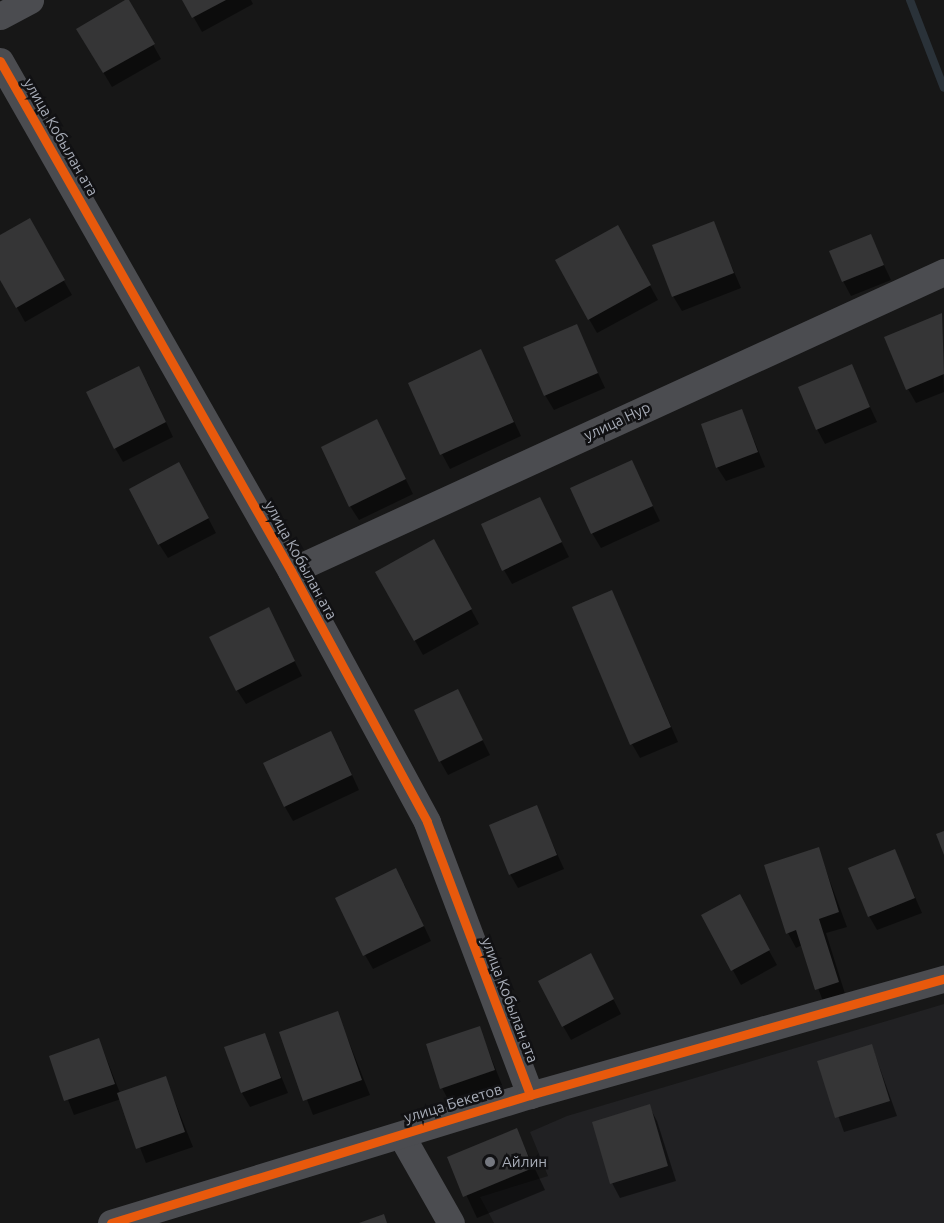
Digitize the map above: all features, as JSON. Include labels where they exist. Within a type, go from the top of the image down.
[{"type":"street","points":[[0,16],[30,0]]},
{"type":"street","name":"улица Кобылан ата","points":[[0,61],[291,571],[427,822],[530,1095]]},
{"type":"street","name":"улица Нур","points":[[291,571],[944,272]]},
{"type":"street","name":"улица Бекетов","points":[[111,1223],[530,1095],[944,979]]},
{"type":"street","points":[[401,1135],[451,1223]]},
{"type":"shaded area","points":[[944,1004],[944,1223],[494,1223],[480,1197],[548,1176],[530,1132],[567,1116]]},
{"type":"building","points":[[125,0],[129,0],[155,44],[103,73],[76,29]]},
{"type":"building","points":[[182,0],[226,0],[192,18]]},
{"type":"building","points":[[30,218],[65,280],[16,308],[0,280],[0,235]]},
{"type":"building","points":[[714,221],[734,273],[672,297],[652,245]]},
{"type":"building","points":[[618,225],[651,285],[588,320],[555,260]]},
{"type":"building","points":[[871,234],[884,265],[842,282],[829,251]]},
{"type":"building","points":[[942,313],[944,374],[906,390],[884,337]]},
{"type":"building","points":[[577,324],[598,373],[544,396],[523,347]]},
{"type":"building","points":[[481,349],[514,422],[440,455],[408,383]]},
{"type":"building","points":[[852,364],[870,407],[816,430],[798,387]]},
{"type":"building","points":[[139,366],[166,422],[114,449],[86,392]]},
{"type":"building","points":[[742,409],[758,452],[716,468],[701,424]]},
{"type":"building","points":[[377,419],[406,479],[349,507],[321,447]]},
{"type":"building","points":[[632,460],[653,506],[591,534],[570,488]]},
{"type":"building","points":[[179,462],[209,518],[158,545],[129,489]]},
{"type":"building","points":[[540,497],[562,542],[502,571],[481,524]]},
{"type":"building","points":[[434,539],[472,609],[414,641],[375,572]]},
{"type":"building","points":[[612,590],[671,727],[630,745],[572,607]]},
{"type":"building","points":[[269,607],[295,661],[236,691],[209,637]]},
{"type":"building","points":[[458,689],[483,740],[439,762],[414,710]]},
{"type":"building","points":[[331,731],[352,775],[284,807],[263,763]]},
{"type":"building","points":[[537,805],[557,855],[509,875],[489,825]]},
{"type":"building","points":[[944,831],[944,855],[936,834]]},
{"type":"building","points":[[819,847],[839,912],[819,919],[839,982],[815,990],[796,930],[786,934],[764,865]]},
{"type":"building","points":[[895,849],[915,898],[868,917],[848,868]]},
{"type":"building","points":[[396,868],[424,926],[363,956],[335,898]]},
{"type":"building","points":[[740,894],[770,950],[731,971],[701,915]]},
{"type":"building","points":[[591,953],[614,999],[562,1027],[538,981]]},
{"type":"building","points":[[338,1011],[362,1080],[303,1101],[279,1032]]},
{"type":"building","points":[[480,1026],[495,1070],[440,1089],[426,1044]]},
{"type":"building","points":[[265,1033],[281,1078],[241,1093],[224,1047]]},
{"type":"building","points":[[99,1038],[115,1084],[64,1101],[49,1056]]},
{"type":"building","points":[[872,1044],[890,1101],[835,1118],[817,1061]]},
{"type":"building","points":[[166,1076],[185,1132],[136,1149],[117,1093]]},
{"type":"building","points":[[650,1104],[668,1166],[610,1184],[592,1122]]},
{"type":"building","name":"Айлин","points":[[517,1128],[533,1168],[463,1197],[447,1157]]},
{"type":"building","points":[[384,1214],[387,1223],[359,1223]]},
{"type":"waterway","points":[[910,0],[944,88]]},
{"type":"cycle path","points":[[0,61],[291,571],[427,822],[530,1095]]},
{"type":"cycle path","points":[[111,1223],[530,1095],[944,979]]},
{"type":"place","name":"Айлин","points":[[490,1162]]}]
